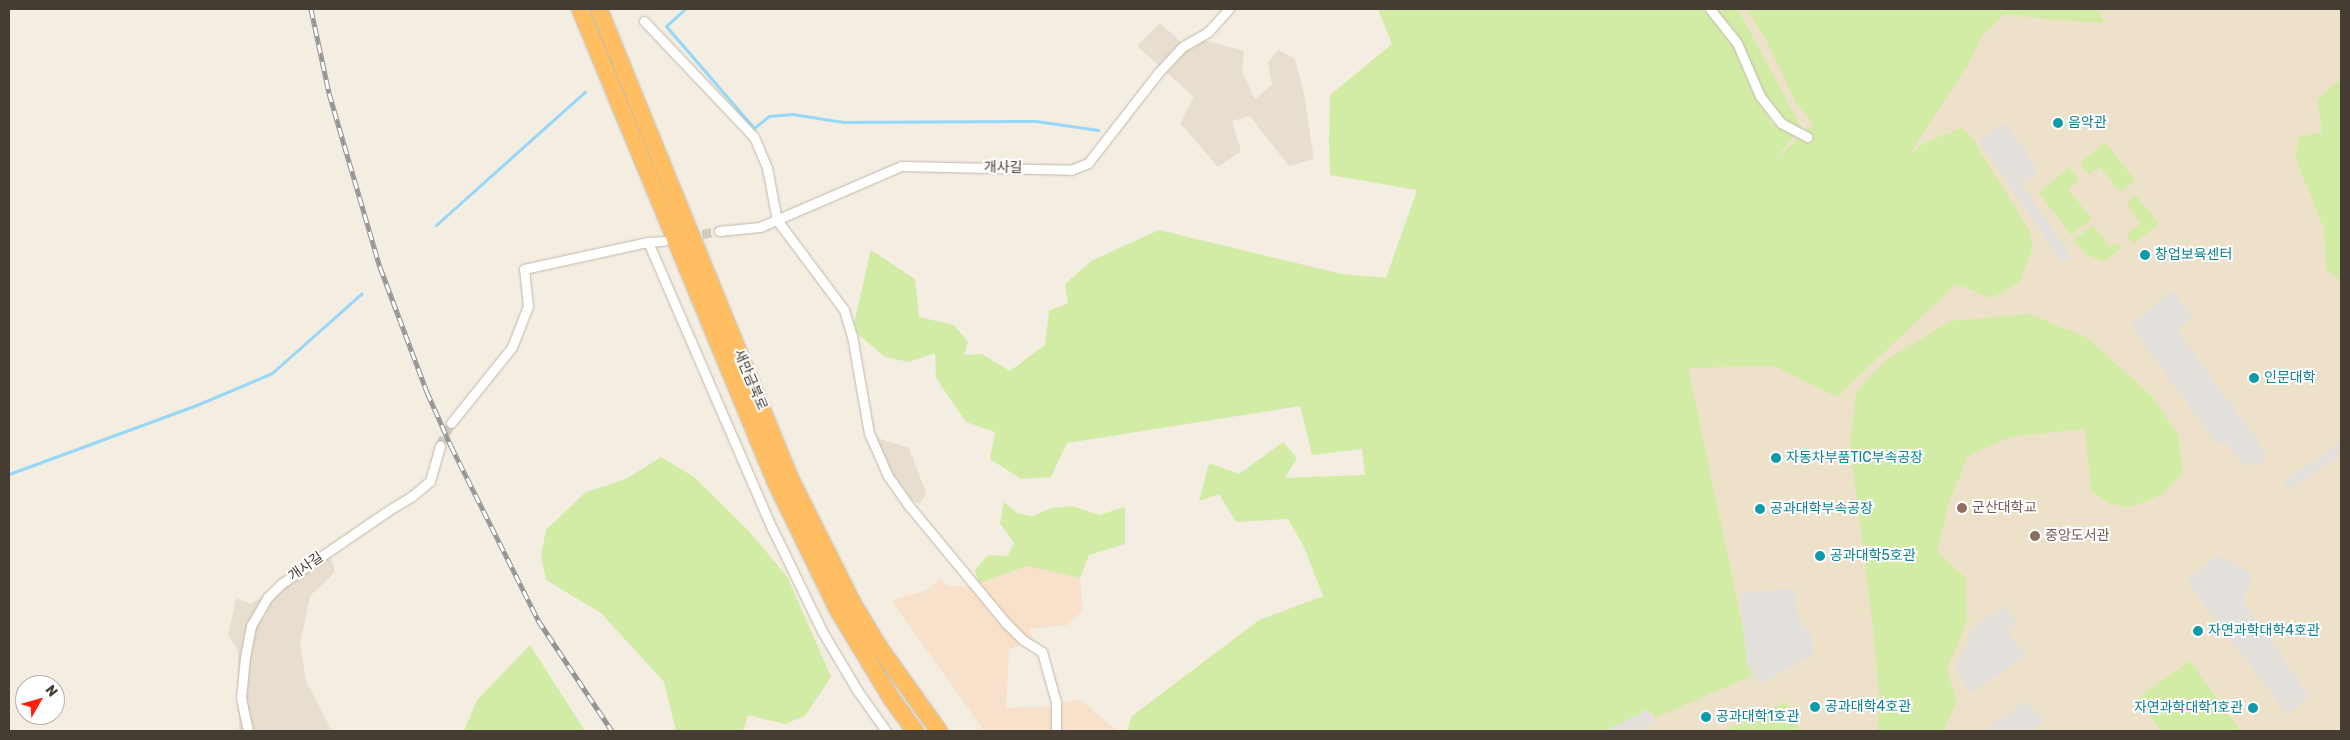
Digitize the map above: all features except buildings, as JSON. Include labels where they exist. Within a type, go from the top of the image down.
[{"type":"highway","name":"새만금북로","points":[[580,9],[776,483],[838,610],[891,698],[915,731]]},
{"type":"highway","name":"새만금북로","points":[[599,9],[790,478],[852,602],[879,647],[939,731]]},
{"type":"street","name":"개사길","points":[[719,231],[760,227],[901,166],[1071,170],[1088,163],[1158,73],[1182,46],[1208,32],[1229,9]]},
{"type":"street","points":[[1710,9],[1736,43],[1760,96],[1780,123],[1807,136]]},
{"type":"street","points":[[644,21],[754,136],[767,168],[777,220],[844,310],[852,336],[869,433],[888,476],[910,508],[1005,622],[1023,640],[1042,652],[1056,702],[1056,731]]},
{"type":"street","points":[[451,423],[493,368],[512,347],[528,306],[524,269],[648,242],[664,241]]},
{"type":"street","points":[[648,242],[772,528],[822,631],[857,690],[886,731]]},
{"type":"street","name":"개사길","points":[[248,731],[241,698],[245,657],[251,626],[268,597],[281,584],[411,497],[430,481],[440,444]]},
{"type":"shaded area","name":"군산대학교","points":[[1738,9],[2341,9],[2341,731],[1533,731],[1768,168],[1801,129]]},
{"type":"shaded area","points":[[1160,23],[1190,50],[1204,40],[1244,51],[1242,72],[1255,99],[1272,85],[1268,63],[1278,50],[1295,59],[1304,94],[1314,159],[1289,166],[1250,116],[1232,121],[1241,151],[1218,167],[1180,123],[1194,97],[1137,46]]},
{"type":"shaded area","points":[[2001,125],[2008,126],[2039,172],[2022,184],[2071,257],[2062,263],[1978,140]]},
{"type":"shaded area","points":[[2173,291],[2192,317],[2177,331],[2266,452],[2261,463],[2244,465],[2225,441],[2218,446],[2130,325]]},
{"type":"shaded area","points":[[877,438],[909,448],[926,493],[920,504],[913,501],[896,479],[883,456]]},
{"type":"shaded area","points":[[2341,442],[2341,454],[2290,490],[2282,482]]},
{"type":"shaded area","points":[[2217,555],[2253,574],[2243,601],[2310,697],[2287,714],[2186,581]]},
{"type":"shaded area","points":[[331,557],[335,572],[310,596],[300,643],[306,681],[332,731],[239,731],[238,651],[228,635],[236,598],[250,604]]},
{"type":"shaded area","points":[[1027,566],[1080,578],[1083,611],[1067,625],[1029,629],[1034,641],[1009,649],[1006,708],[1050,706],[1080,699],[1117,731],[984,731],[891,600],[925,591],[941,579],[947,586],[970,586]]},
{"type":"shaded area","points":[[1793,588],[1800,624],[1810,632],[1814,655],[1759,684],[1747,664],[1739,594]]},
{"type":"shaded area","points":[[2003,606],[2017,624],[2008,631],[2026,657],[1970,693],[1954,664],[1970,640],[1968,631]]},
{"type":"shaded area","points":[[2027,701],[2044,722],[2032,731],[1984,731]]},
{"type":"shaded area","points":[[1648,710],[1654,724],[1645,727],[1646,731],[1605,731]]},
{"type":"green space","points":[[1378,9],[1705,9],[1737,52],[1753,93],[1773,123],[1795,136],[1773,162],[1813,124],[1796,103],[1764,36],[1746,9],[2097,9],[2105,23],[2005,14],[1982,36],[1970,61],[1909,155],[1926,142],[1962,128],[1971,136],[2030,231],[2033,248],[2019,283],[1991,298],[1956,284],[1837,397],[1774,366],[1688,368],[1753,675],[1656,718],[1648,709],[1605,731],[1127,731],[1132,716],[1259,620],[1323,596],[1304,547],[1288,519],[1236,522],[1219,494],[1199,501],[1209,463],[1239,474],[1283,442],[1297,458],[1285,478],[1365,475],[1362,449],[1312,455],[1300,406],[1067,443],[1051,477],[1021,479],[990,459],[995,432],[966,422],[936,378],[935,353],[909,362],[885,357],[857,333],[854,323],[871,250],[915,279],[919,317],[954,325],[968,342],[964,355],[982,354],[1010,371],[1045,345],[1049,311],[1068,303],[1065,284],[1091,261],[1159,230],[1342,274],[1386,278],[1417,190],[1330,175],[1330,95],[1392,44]]},
{"type":"green space","points":[[1714,9],[1738,9],[1802,129],[1798,129],[1780,116],[1764,94]]},
{"type":"green space","points":[[2341,81],[2341,281],[2326,269],[2324,229],[2295,157],[2299,137],[2322,132],[2317,100],[2336,82]]},
{"type":"green space","points":[[2106,142],[2135,181],[2120,192],[2100,167],[2089,175],[2080,163]]},
{"type":"green space","points":[[2069,167],[2079,180],[2068,189],[2092,219],[2071,235],[2039,193]]},
{"type":"green space","points":[[2136,195],[2159,224],[2133,244],[2126,235],[2141,223],[2126,203]]},
{"type":"green space","points":[[2093,225],[2110,247],[2118,242],[2122,247],[2104,262],[2085,254],[2074,240]]},
{"type":"green space","points":[[2028,314],[2086,337],[2152,396],[2178,435],[2183,473],[2162,495],[2131,507],[2110,504],[2091,491],[2085,429],[2013,436],[1968,456],[1948,505],[1937,552],[1966,578],[1967,622],[1947,670],[1957,702],[1943,731],[1877,731],[1880,705],[1872,618],[1850,446],[1856,392],[1886,360],[1951,321]]},
{"type":"green space","points":[[661,457],[694,477],[749,531],[788,578],[831,677],[805,716],[785,724],[748,715],[743,731],[676,731],[664,682],[601,613],[546,580],[541,555],[546,530],[586,492],[626,479]]},
{"type":"green space","points":[[1004,502],[1017,513],[1033,516],[1051,508],[1072,506],[1099,515],[1125,507],[1125,544],[1089,555],[1080,578],[1027,566],[979,583],[975,570],[988,555],[1008,556],[1014,543],[1000,523]]},
{"type":"green space","points":[[530,645],[585,731],[464,731],[477,700]]},
{"type":"green space","points":[[2190,661],[2241,731],[2161,731],[2138,698]]},
{"type":"green space","points":[[1786,702],[1800,731],[1724,731]]},
{"type":"waterway","points":[[685,9],[666,26],[754,128],[769,116],[792,114],[843,122],[1036,121],[1098,130]]},
{"type":"waterway","points":[[436,225],[585,92]]},
{"type":"waterway","points":[[9,474],[199,404],[272,373],[362,293]]},
{"type":"tunnel","points":[[689,236],[719,231]]},
{"type":"tunnel","points":[[440,445],[451,423]]},
{"type":"railway","points":[[311,9],[329,93],[380,267],[427,392],[451,446],[538,620],[612,731]]},
{"type":"place","name":"음악관","points":[[2058,123]]},
{"type":"place","name":"창업보육센터","points":[[2145,255]]},
{"type":"place","name":"인문대학","points":[[2254,378]]},
{"type":"place","name":"자동차부품TIC부속공장","points":[[1776,458]]},
{"type":"place","name":"군산대학교","points":[[1962,508]]},
{"type":"place","name":"공과대학부속공장","points":[[1760,509]]},
{"type":"place","name":"중앙도서관","points":[[2035,536]]},
{"type":"place","name":"공과대학5호관","points":[[1820,556]]},
{"type":"place","name":"자연과학대학4호관","points":[[2198,631]]},
{"type":"place","name":"공과대학4호관","points":[[1815,707]]},
{"type":"place","name":"자연과학대학1호관","points":[[2253,708]]},
{"type":"place","name":"공과대학1호관","points":[[1706,717]]}]
